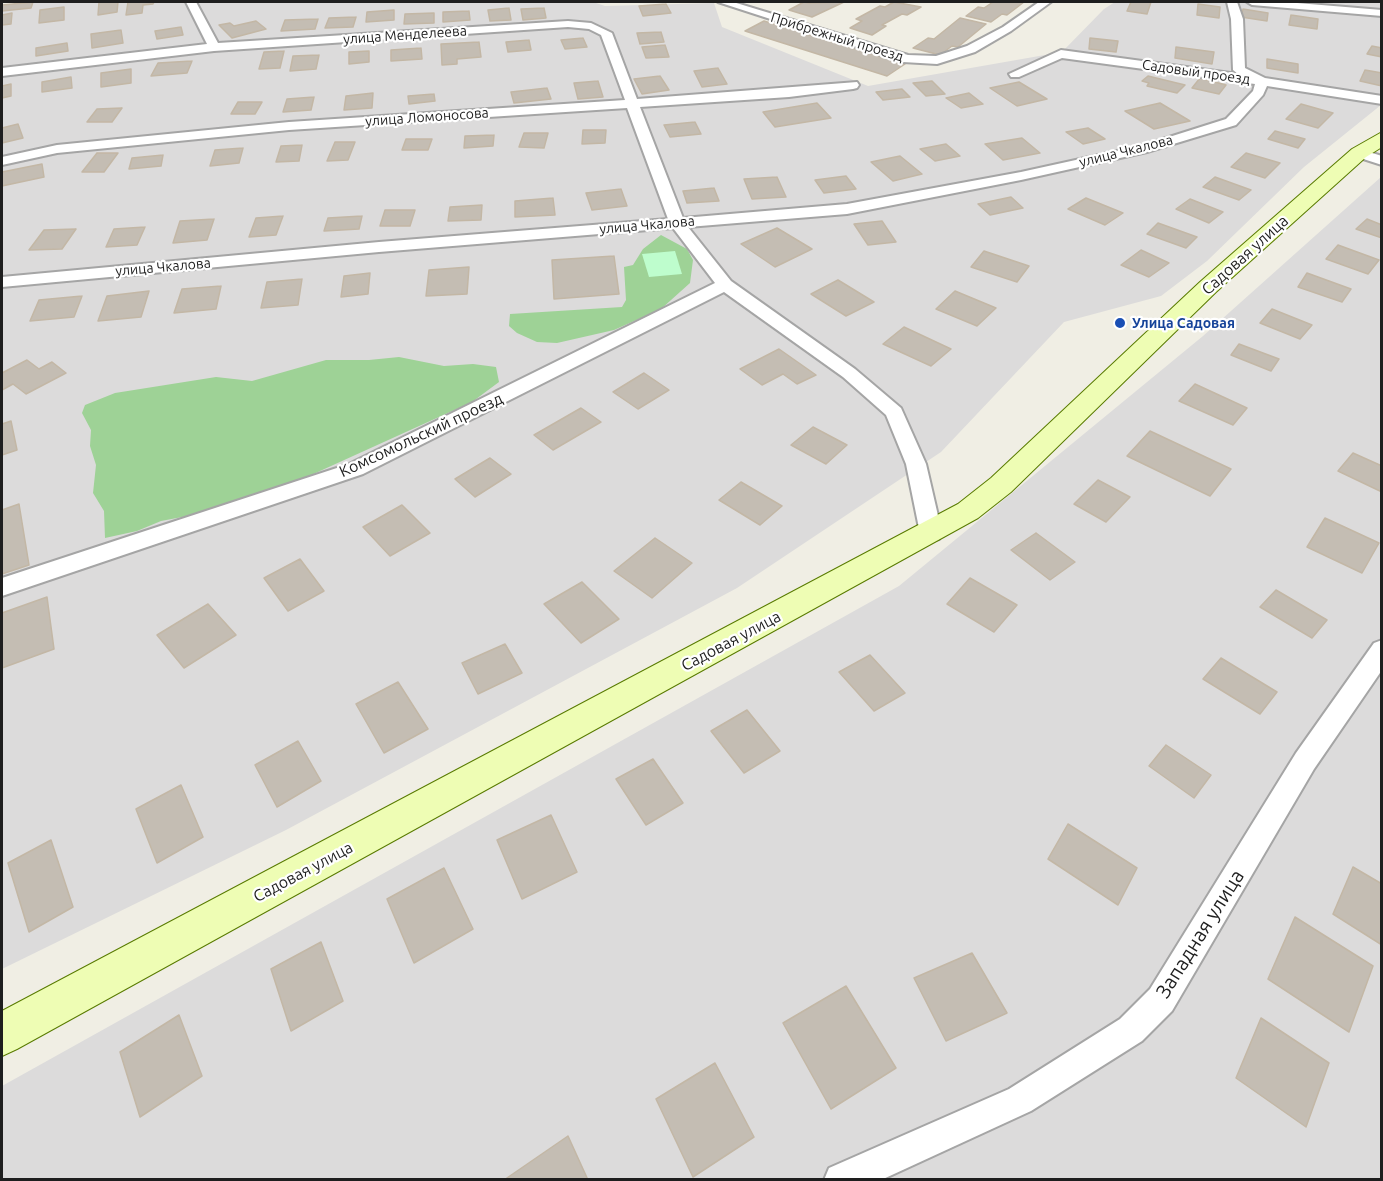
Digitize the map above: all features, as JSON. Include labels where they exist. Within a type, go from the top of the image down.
[{"type":"street","points":[[191,2],[214,47]]},
{"type":"street","name":"Прибрежный проезд","points":[[723,2],[907,59],[937,60],[971,49],[1007,29],[1046,2]]},
{"type":"street","points":[[1232,2],[1237,20],[1239,70],[1262,81]]},
{"type":"street","points":[[1252,2],[1382,13]]},
{"type":"street","name":"улица Менделеева","points":[[2,72],[214,47],[568,24],[591,26],[606,33],[677,223],[725,285],[849,374],[894,412],[916,464],[931,533]]},
{"type":"street","name":"Садовый проезд","points":[[1015,74],[1061,54],[1382,100]]},
{"type":"street","name":"улица Чкалова","points":[[2,282],[847,209],[1021,176],[1147,148],[1231,122],[1258,92],[1262,81]]},
{"type":"street","name":"улица Ломоносова","points":[[2,161],[57,149],[289,126],[789,93],[854,85]]},
{"type":"street","name":"Садовая улица","points":[[2,1034],[968,511],[1001,485],[1208,287],[1374,150]]},
{"type":"street","name":"Комсомольский проезд","points":[[2,587],[356,469],[725,285]]},
{"type":"street","name":"Западная улица","points":[[841,1179],[1020,1100],[1131,1030],[1161,1000],[1305,761],[1382,650]]},
{"type":"shaded area","points":[[29,2],[593,2],[605,6],[714,3],[722,27],[868,86],[1062,52],[1104,9],[1115,2],[1381,2],[1381,105],[1304,167],[1207,261],[1161,296],[1064,322],[941,452],[737,588],[286,830],[2,969],[2,5]]},
{"type":"shaded area","points":[[1381,177],[1381,1179],[2,1179],[2,1086],[899,586],[1203,336]]},
{"type":"green space","points":[[661,235],[687,249],[693,260],[690,283],[661,309],[614,330],[557,343],[537,342],[517,333],[509,326],[510,314],[622,307],[626,300],[624,267],[633,265],[643,249]]},
{"type":"green space","points":[[675,251],[682,274],[649,277],[642,254]]},
{"type":"green space","points":[[399,357],[444,366],[473,364],[496,367],[499,382],[472,402],[309,476],[198,514],[161,521],[137,531],[105,538],[104,511],[93,493],[96,465],[90,446],[91,430],[82,413],[85,405],[115,393],[216,377],[252,381],[326,360]]},
{"type":"building","points":[[33,2],[31,8],[2,11],[2,5]]},
{"type":"building","points":[[99,2],[118,2],[117,12],[98,15]]},
{"type":"building","points":[[128,2],[154,2],[143,5],[142,13],[126,15]]},
{"type":"building","points":[[804,2],[844,2],[812,17],[789,10]]},
{"type":"building","points":[[894,2],[921,7],[882,25],[886,26],[872,35],[850,28],[862,21],[856,19],[880,6],[885,7]]},
{"type":"building","points":[[993,2],[1024,2],[1007,15],[1002,14],[991,22],[966,16],[978,7],[984,8]]},
{"type":"building","points":[[1131,2],[1151,2],[1147,14],[1127,11]]},
{"type":"building","points":[[666,4],[671,13],[643,16],[639,6]]},
{"type":"building","points":[[1198,4],[1220,7],[1219,18],[1197,15]]},
{"type":"building","points":[[64,7],[64,20],[39,23],[40,10]]},
{"type":"building","points":[[509,8],[511,20],[490,21],[488,10]]},
{"type":"building","points":[[544,8],[546,18],[523,20],[521,9]]},
{"type":"building","points":[[1243,9],[1268,13],[1267,21],[1241,17]]},
{"type":"building","points":[[394,10],[394,20],[366,22],[367,12]]},
{"type":"building","points":[[469,11],[470,20],[443,22],[443,12]]},
{"type":"building","points":[[12,13],[11,24],[2,25],[2,15]]},
{"type":"building","points":[[434,13],[434,23],[404,24],[405,14]]},
{"type":"building","points":[[1291,15],[1318,19],[1317,29],[1289,25]]},
{"type":"building","points":[[356,17],[353,27],[325,28],[329,18]]},
{"type":"building","points":[[960,18],[986,24],[958,47],[952,46],[940,55],[913,48],[928,38],[934,39]]},
{"type":"building","points":[[318,19],[315,29],[281,31],[285,20]]},
{"type":"building","points":[[256,21],[266,29],[232,38],[219,25],[230,23],[234,26]]},
{"type":"building","points":[[764,21],[905,64],[887,76],[745,31]]},
{"type":"building","points":[[181,27],[183,35],[157,39],[155,31]]},
{"type":"building","points":[[121,30],[123,43],[92,48],[91,34]]},
{"type":"building","points":[[661,32],[664,42],[640,44],[637,33]]},
{"type":"building","points":[[583,38],[587,47],[565,49],[561,40]]},
{"type":"building","points":[[1090,38],[1118,41],[1116,52],[1089,49]]},
{"type":"building","points":[[529,40],[531,50],[508,52],[506,42]]},
{"type":"building","points":[[479,42],[481,57],[457,59],[457,64],[442,65],[441,44]]},
{"type":"building","points":[[67,43],[68,51],[36,56],[36,48]]},
{"type":"building","points":[[665,45],[669,57],[646,58],[642,47]]},
{"type":"building","points":[[1372,46],[1382,48],[1382,57],[1367,54]]},
{"type":"building","points":[[1176,47],[1214,52],[1212,64],[1175,58]]},
{"type":"building","points":[[421,48],[422,59],[391,61],[391,50]]},
{"type":"building","points":[[284,51],[280,68],[259,69],[264,52]]},
{"type":"building","points":[[369,51],[369,62],[349,64],[349,52]]},
{"type":"building","points":[[319,55],[316,69],[290,71],[293,56]]},
{"type":"building","points":[[1267,59],[1298,64],[1298,73],[1267,68]]},
{"type":"building","points":[[192,61],[187,73],[151,76],[158,63]]},
{"type":"building","points":[[718,68],[727,84],[702,87],[694,71]]},
{"type":"building","points":[[131,69],[131,83],[101,87],[101,73]]},
{"type":"building","points":[[1365,70],[1382,73],[1382,86],[1360,81]]},
{"type":"building","points":[[660,76],[669,90],[642,94],[634,79]]},
{"type":"building","points":[[1148,76],[1185,85],[1177,93],[1147,86],[1149,83],[1142,81]]},
{"type":"building","points":[[71,77],[72,88],[42,92],[42,82]]},
{"type":"building","points":[[1200,78],[1226,85],[1219,94],[1192,88]]},
{"type":"building","points":[[598,81],[603,97],[578,99],[574,83]]},
{"type":"building","points":[[932,81],[945,94],[926,96],[913,83]]},
{"type":"building","points":[[1019,82],[1047,99],[1017,106],[990,88]]},
{"type":"building","points":[[11,84],[11,96],[2,98],[2,86]]},
{"type":"building","points":[[547,88],[551,99],[514,103],[511,92]]},
{"type":"building","points":[[902,89],[910,97],[883,100],[876,92]]},
{"type":"building","points":[[373,93],[372,108],[344,110],[346,96]]},
{"type":"building","points":[[969,93],[983,104],[961,108],[946,98]]},
{"type":"building","points":[[434,94],[435,101],[409,104],[408,96]]},
{"type":"building","points":[[314,97],[311,110],[283,112],[287,99]]},
{"type":"building","points":[[238,102],[262,102],[255,114],[231,114]]},
{"type":"building","points":[[817,103],[831,118],[775,127],[763,112]]},
{"type":"building","points":[[1160,103],[1190,121],[1154,129],[1125,111]]},
{"type":"building","points":[[1301,104],[1333,113],[1318,128],[1286,119]]},
{"type":"building","points":[[122,108],[112,122],[87,122],[97,109]]},
{"type":"building","points":[[695,122],[701,134],[670,137],[664,125]]},
{"type":"building","points":[[18,124],[23,138],[2,143],[2,128]]},
{"type":"building","points":[[1088,128],[1105,139],[1083,144],[1066,132]]},
{"type":"building","points":[[583,130],[606,130],[605,143],[582,144]]},
{"type":"building","points":[[1275,131],[1305,139],[1298,148],[1268,139]]},
{"type":"building","points":[[524,133],[548,133],[544,148],[519,147]]},
{"type":"building","points":[[494,135],[493,146],[464,148],[465,136]]},
{"type":"building","points":[[1022,138],[1040,153],[1003,160],[985,144]]},
{"type":"building","points":[[406,139],[432,139],[428,150],[402,150]]},
{"type":"building","points":[[335,142],[355,142],[348,160],[327,161]]},
{"type":"building","points":[[946,144],[960,156],[935,161],[920,149]]},
{"type":"building","points":[[302,145],[299,161],[276,162],[281,146]]},
{"type":"building","points":[[243,148],[239,163],[210,166],[215,150]]},
{"type":"building","points":[[97,153],[118,153],[104,172],[82,172]]},
{"type":"building","points":[[1246,153],[1280,163],[1265,178],[1231,167]]},
{"type":"building","points":[[163,155],[161,166],[129,169],[132,158]]},
{"type":"building","points":[[900,156],[922,174],[893,181],[871,162]]},
{"type":"building","points":[[42,164],[44,177],[2,186],[2,172]]},
{"type":"building","points":[[846,176],[856,189],[824,193],[815,180]]},
{"type":"building","points":[[777,177],[786,197],[752,199],[744,179]]},
{"type":"building","points":[[1215,177],[1251,190],[1239,200],[1203,187]]},
{"type":"building","points":[[714,188],[719,201],[687,203],[683,191]]},
{"type":"building","points":[[621,189],[627,206],[592,210],[586,193]]},
{"type":"building","points":[[1011,197],[1023,208],[990,215],[978,204]]},
{"type":"building","points":[[553,198],[555,215],[515,217],[515,201]]},
{"type":"building","points":[[1086,198],[1123,213],[1105,225],[1068,209]]},
{"type":"building","points":[[1190,199],[1223,212],[1209,223],[1176,209]]},
{"type":"building","points":[[482,205],[481,220],[448,221],[450,207]]},
{"type":"building","points":[[385,210],[415,210],[410,226],[380,226]]},
{"type":"building","points":[[283,216],[276,235],[249,237],[256,218]]},
{"type":"building","points":[[362,216],[359,229],[324,231],[328,218]]},
{"type":"building","points":[[214,219],[207,240],[173,243],[180,221]]},
{"type":"building","points":[[1367,219],[1382,225],[1382,238],[1356,229]]},
{"type":"building","points":[[882,221],[896,242],[868,245],[854,224]]},
{"type":"building","points":[[1158,223],[1197,237],[1186,248],[1147,234]]},
{"type":"building","points":[[145,227],[137,245],[106,247],[114,229]]},
{"type":"building","points":[[777,228],[812,249],[775,267],[741,244]]},
{"type":"building","points":[[76,229],[62,249],[29,250],[44,230]]},
{"type":"building","points":[[1338,245],[1379,260],[1368,274],[1326,259]]},
{"type":"building","points":[[1141,250],[1169,263],[1149,277],[1121,265]]},
{"type":"building","points":[[984,251],[1029,266],[1017,282],[971,267]]},
{"type":"building","points":[[614,256],[619,294],[554,299],[552,260]]},
{"type":"building","points":[[469,267],[467,294],[426,296],[429,270]]},
{"type":"building","points":[[370,273],[368,294],[341,297],[344,276]]},
{"type":"building","points":[[1307,273],[1351,289],[1342,302],[1298,287]]},
{"type":"building","points":[[302,279],[298,305],[261,308],[267,282]]},
{"type":"building","points":[[838,280],[874,302],[846,316],[811,294]]},
{"type":"building","points":[[221,286],[216,309],[174,313],[182,289]]},
{"type":"building","points":[[149,291],[141,317],[98,321],[107,296]]},
{"type":"building","points":[[955,291],[996,308],[977,326],[936,309]]},
{"type":"building","points":[[82,296],[74,317],[30,321],[39,300]]},
{"type":"building","points":[[1272,309],[1312,325],[1300,339],[1260,323]]},
{"type":"building","points":[[904,327],[951,349],[931,366],[883,344]]},
{"type":"building","points":[[1239,344],[1279,359],[1271,371],[1231,355]]},
{"type":"building","points":[[779,349],[816,375],[797,384],[783,374],[762,385],[740,369]]},
{"type":"building","points":[[27,360],[39,369],[52,362],[66,373],[26,394],[13,384],[2,390],[2,373]]},
{"type":"building","points":[[644,373],[669,390],[638,409],[613,392]]},
{"type":"building","points":[[1195,384],[1247,408],[1233,425],[1179,401]]},
{"type":"building","points":[[581,408],[601,422],[553,450],[534,435]]},
{"type":"building","points":[[11,421],[17,450],[2,455],[2,424]]},
{"type":"building","points":[[813,427],[847,445],[826,464],[791,445]]},
{"type":"building","points":[[1150,431],[1231,469],[1210,496],[1127,456]]},
{"type":"building","points":[[1353,453],[1382,466],[1382,492],[1338,471]]},
{"type":"building","points":[[490,458],[511,474],[475,497],[455,479]]},
{"type":"building","points":[[1098,480],[1130,497],[1106,522],[1074,504]]},
{"type":"building","points":[[741,482],[782,506],[760,525],[719,500]]},
{"type":"building","points":[[19,504],[29,565],[2,574],[2,510]]},
{"type":"building","points":[[402,505],[430,533],[390,556],[363,527]]},
{"type":"building","points":[[1325,518],[1379,543],[1362,573],[1307,547]]},
{"type":"building","points":[[1036,533],[1075,562],[1050,580],[1011,550]]},
{"type":"building","points":[[655,538],[692,563],[652,598],[614,571]]},
{"type":"building","points":[[300,559],[324,591],[288,611],[264,578]]},
{"type":"building","points":[[970,578],[1017,605],[994,632],[947,604]]},
{"type":"building","points":[[582,582],[619,619],[581,643],[544,604]]},
{"type":"building","points":[[1276,590],[1327,620],[1312,638],[1260,607]]},
{"type":"building","points":[[47,597],[54,649],[2,668],[2,613]]},
{"type":"building","points":[[208,604],[236,635],[184,668],[157,635]]},
{"type":"building","points":[[505,644],[522,673],[478,694],[462,663]]},
{"type":"building","points":[[870,655],[905,693],[874,711],[839,672]]},
{"type":"building","points":[[1221,658],[1277,692],[1260,714],[1203,679]]},
{"type":"building","points":[[398,682],[428,729],[384,753],[356,704]]},
{"type":"building","points":[[747,710],[780,751],[744,773],[711,731]]},
{"type":"building","points":[[298,741],[321,781],[277,807],[255,765]]},
{"type":"building","points":[[1166,745],[1211,775],[1194,798],[1149,766]]},
{"type":"building","points":[[653,759],[683,803],[646,825],[616,779]]},
{"type":"building","points":[[181,785],[203,837],[157,863],[136,809]]},
{"type":"building","points":[[551,815],[577,872],[522,899],[497,840]]},
{"type":"building","points":[[1068,824],[1137,868],[1118,905],[1048,859]]},
{"type":"building","points":[[51,840],[73,907],[29,932],[8,863]]},
{"type":"building","points":[[1353,867],[1382,884],[1382,945],[1333,914]]},
{"type":"building","points":[[444,868],[473,929],[414,963],[387,899]]},
{"type":"building","points":[[1295,917],[1373,966],[1349,1032],[1268,979]]},
{"type":"building","points":[[321,942],[343,1001],[291,1031],[271,969]]},
{"type":"building","points":[[972,953],[1007,1013],[946,1041],[914,978]]},
{"type":"building","points":[[846,986],[896,1068],[831,1109],[783,1023]]},
{"type":"building","points":[[179,1015],[202,1076],[140,1117],[120,1052]]},
{"type":"building","points":[[1261,1018],[1329,1063],[1306,1127],[1236,1078]]},
{"type":"building","points":[[715,1063],[754,1137],[693,1177],[656,1099]]},
{"type":"building","points":[[568,1136],[588,1180],[504,1180]]},
{"type":"place","name":"Улица Садовая","points":[[1120,323]]}]
